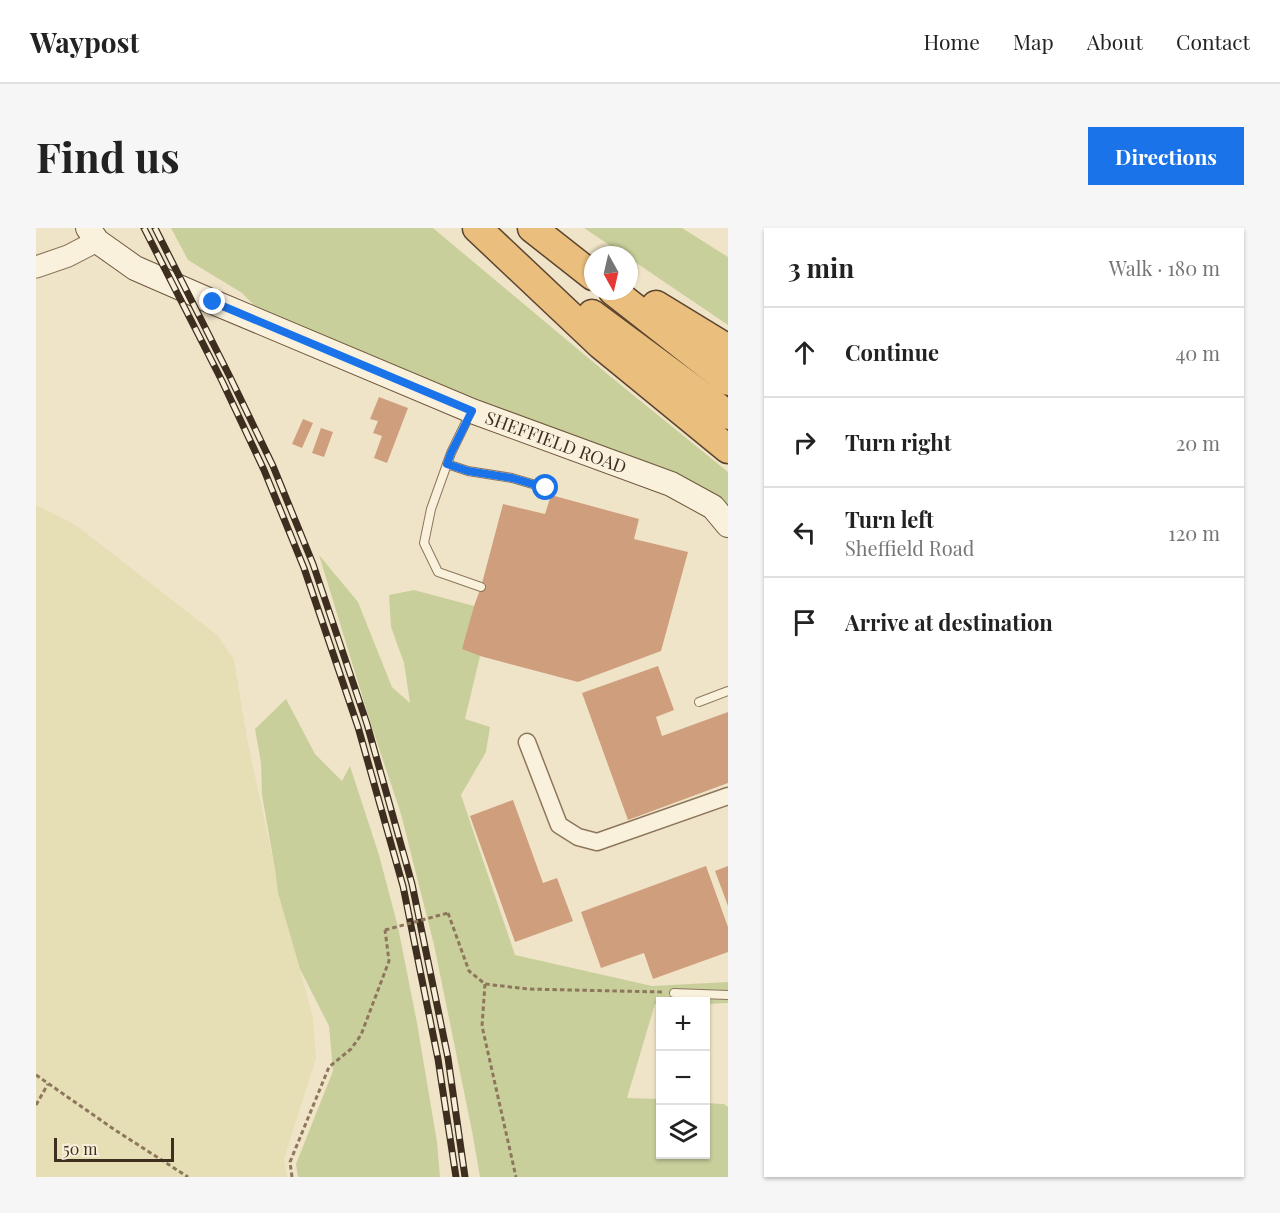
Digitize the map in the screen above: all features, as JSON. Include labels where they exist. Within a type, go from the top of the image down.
[{"type":"highway","points":[[533,229],[584,260]]},
{"type":"highway","points":[[533,229],[584,269]]},
{"type":"highway","points":[[481,232],[728,415]]},
{"type":"highway","points":[[481,232],[601,345],[728,450]]},
{"type":"highway","points":[[638,294],[728,349]]},
{"type":"highway","points":[[624,300],[728,381]]},
{"type":"main road","name":"SHEFFIELD ROAD","points":[[92,234],[135,268],[213,302],[472,411],[671,484],[713,507],[728,525]]},
{"type":"street","points":[[36,267],[68,256],[92,234]]},
{"type":"street","points":[[527,742],[559,825],[578,837],[597,842],[728,796]]},
{"type":"lane","points":[[472,411],[451,453],[431,509],[424,543],[438,572],[481,587]]},
{"type":"lane","points":[[447,464],[468,471],[512,478],[546,488]]},
{"type":"lane","points":[[699,702],[728,691]]},
{"type":"lane","points":[[674,993],[728,995]]},
{"type":"path","points":[[292,1177],[290,1162],[329,1066],[351,1049],[361,1035],[389,961],[385,930],[448,913],[469,971],[485,984],[528,989],[674,993]]},
{"type":"path","points":[[485,984],[482,1026],[516,1177]]},
{"type":"path","points":[[36,1076],[188,1177]]},
{"type":"path","points":[[36,1105],[48,1084]]},
{"type":"shaded area","points":[[36,505],[77,526],[217,635],[234,660],[248,744],[278,893],[313,1018],[316,1058],[284,1159],[287,1177],[36,1177]]},
{"type":"green space","points":[[171,228],[433,228],[728,472],[728,509],[680,476],[269,321],[242,293],[188,260]]},
{"type":"green space","points":[[584,228],[682,228],[728,257],[728,325],[638,264],[638,246],[611,246]]},
{"type":"green space","points":[[319,555],[358,602],[392,687],[410,703],[404,663],[391,627],[389,595],[414,590],[474,606],[463,649],[480,656],[465,719],[490,727],[486,752],[461,795],[515,955],[652,986],[728,982],[728,1003],[710,1004],[710,997],[656,997],[656,1004],[627,1098],[656,1099],[656,1159],[710,1159],[710,1103],[724,1104],[728,1107],[728,1177],[480,1177],[434,945],[401,814]]},
{"type":"green space","points":[[286,699],[315,754],[342,781],[350,766],[379,855],[398,927],[417,1023],[437,1142],[440,1177],[298,1177],[296,1164],[333,1071],[329,1026],[300,969],[278,893],[262,795],[261,763],[255,729]]},
{"type":"building","points":[[379,397],[408,408],[387,463],[374,458],[382,436],[373,433],[378,421],[370,419]]},
{"type":"building","points":[[303,419],[313,423],[302,448],[292,444]]},
{"type":"building","points":[[321,428],[333,432],[324,457],[312,453]]},
{"type":"building","points":[[551,495],[639,519],[634,539],[688,552],[661,651],[578,682],[480,656],[462,649],[503,504],[545,514]]},
{"type":"building","points":[[658,666],[674,710],[656,717],[662,736],[728,712],[728,783],[628,820],[582,693]]},
{"type":"building","points":[[513,800],[543,883],[557,878],[573,921],[515,942],[470,816]]},
{"type":"building","points":[[706,866],[728,927],[728,952],[653,979],[644,953],[601,968],[581,912]]},
{"type":"building","points":[[728,866],[728,906],[715,871]]},
{"type":"railway","points":[[144,228],[222,381],[264,470],[304,568],[358,727],[403,886],[438,1059],[456,1177]]},
{"type":"railway","points":[[155,228],[273,466],[313,564],[367,724],[412,884],[448,1058],[465,1177]]},
{"type":"route","points":[[213,302],[472,411],[447,464],[468,471],[512,478],[546,488]]}]
